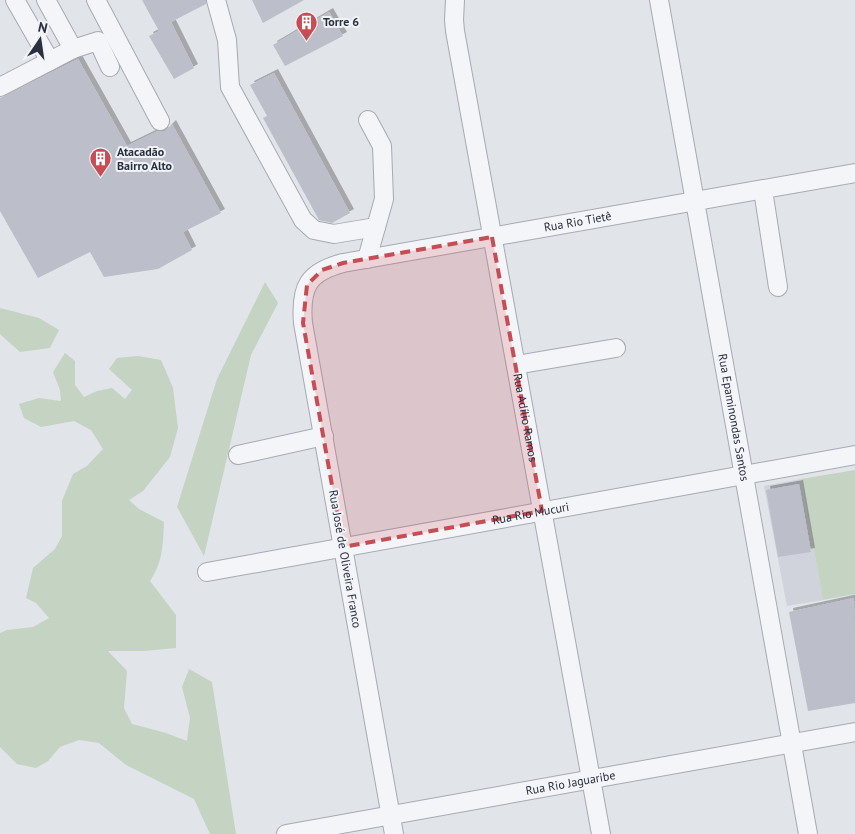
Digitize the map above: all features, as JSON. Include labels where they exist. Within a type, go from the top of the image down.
[{"type":"street","points":[[15,0],[50,62]]},
{"type":"street","points":[[46,0],[73,49]]},
{"type":"street","points":[[96,0],[160,121]]},
{"type":"street","points":[[216,0],[227,40],[230,87],[303,220],[314,230],[334,234],[376,227]]},
{"type":"street","name":"Rua Adílio Ramos","points":[[455,0],[455,31],[601,834]]},
{"type":"street","name":"Rua Epaminondas Santos","points":[[659,0],[808,834]]},
{"type":"street","points":[[0,87],[73,49],[98,41],[110,67]]},
{"type":"street","points":[[367,259],[384,199],[382,146],[368,120]]},
{"type":"street","name":"Rua Rio Tietê","points":[[307,284],[314,276],[332,266],[855,174]]},
{"type":"street","points":[[763,190],[778,287]]},
{"type":"street","name":"Rua José de Oliveira Franco","points":[[307,284],[303,296],[303,323],[394,834]]},
{"type":"street","points":[[516,365],[616,348]]},
{"type":"street","points":[[238,455],[324,436]]},
{"type":"street","name":"Rua Rio Mucuri","points":[[207,572],[855,455]]},
{"type":"street","name":"Rua Rio Jaguaribe","points":[[286,834],[855,732]]},
{"type":"highlighted area","points":[[492,237],[542,511],[343,547],[303,323],[307,285],[322,270],[343,263]]},
{"type":"shaded area","points":[[801,479],[823,600],[787,606],[764,486]]},
{"type":"green space","points":[[265,282],[278,303],[251,355],[204,556],[177,507],[217,379]]},
{"type":"green space","points":[[0,308],[39,318],[59,330],[50,348],[20,352],[0,334]]},
{"type":"green space","points":[[65,353],[75,361],[75,385],[84,397],[97,391],[112,388],[125,399],[132,390],[109,369],[117,358],[138,356],[161,360],[173,388],[178,428],[170,457],[143,491],[129,500],[139,509],[164,522],[160,560],[150,581],[176,615],[176,648],[144,651],[108,651],[127,671],[124,708],[132,724],[187,741],[190,718],[182,687],[189,669],[212,682],[236,834],[210,834],[194,799],[126,765],[99,743],[79,740],[60,747],[48,761],[36,768],[17,764],[0,747],[0,633],[7,630],[33,627],[49,618],[36,603],[26,598],[33,568],[55,549],[62,536],[62,501],[73,474],[87,466],[103,449],[91,430],[74,421],[41,427],[24,418],[19,404],[39,398],[61,401],[60,390],[53,372]]},
{"type":"green space","points":[[855,470],[855,594],[823,600],[801,479]]},
{"type":"building","points":[[142,0],[206,0],[206,4],[171,22],[194,68],[174,79],[149,36],[159,31]]},
{"type":"building","points":[[252,0],[304,0],[263,23]]},
{"type":"building","name":"Torre 6","points":[[329,12],[343,36],[285,66],[273,45]]},
{"type":"building","name":"Atacadão Bairro Alto","points":[[78,59],[127,146],[158,131],[165,131],[172,124],[221,213],[183,232],[192,250],[158,269],[104,277],[90,252],[38,278],[0,211],[0,98]]},
{"type":"building","points":[[274,73],[350,213],[332,223],[319,220],[263,118],[267,116],[250,85]]},
{"type":"building","points":[[799,484],[811,552],[778,557],[766,490]]},
{"type":"building","points":[[854,598],[855,703],[808,711],[789,612]]},
{"type":"place","name":"Torre 6","points":[[307,41]]},
{"type":"place","name":"Atacadão Bairro Alto","points":[[101,178]]}]
